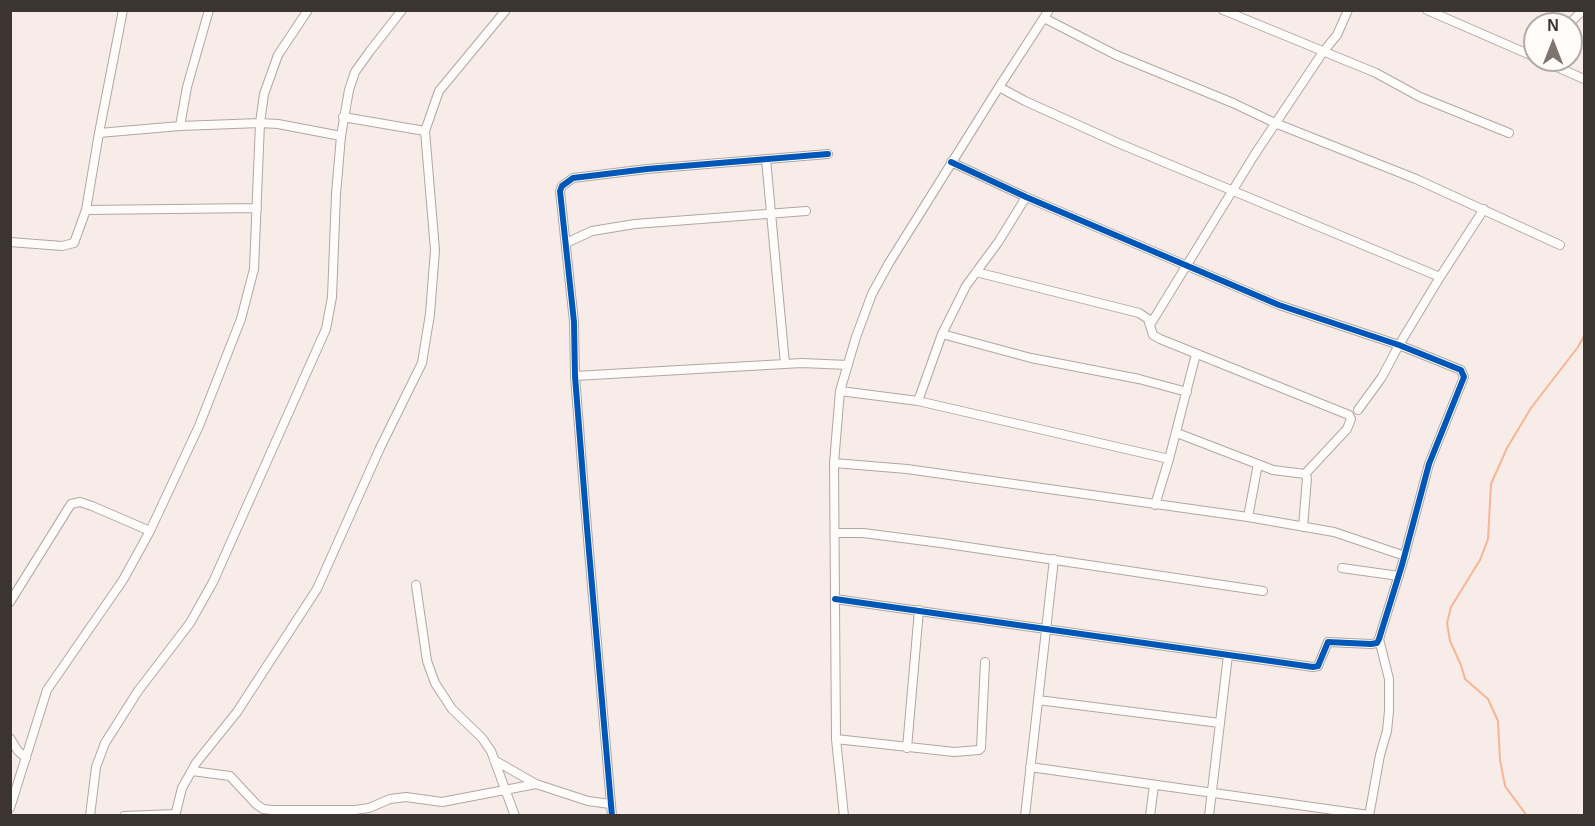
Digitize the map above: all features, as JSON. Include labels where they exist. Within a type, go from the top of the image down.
[{"type":"street","points":[[10,242],[62,246],[74,243],[86,210],[123,10]]},
{"type":"street","points":[[10,808],[47,690],[123,580],[150,531],[199,426],[241,319],[254,269],[260,123],[264,94],[278,55],[308,10]]},
{"type":"street","points":[[90,816],[96,767],[105,743],[138,691],[190,623],[213,582],[326,330],[332,297],[341,136],[349,90],[356,72],[402,10]]},
{"type":"street","points":[[124,816],[175,815],[182,788],[192,771],[237,712],[317,589],[370,469],[422,363],[435,250],[425,131],[439,91],[506,10]]},
{"type":"street","points":[[1223,10],[1377,73],[1420,97],[1509,133]]},
{"type":"street","points":[[1150,325],[1275,123],[1337,35],[1348,10]]},
{"type":"street","points":[[1427,10],[1523,50]]},
{"type":"street","points":[[180,126],[187,87],[207,11]]},
{"type":"street","points":[[844,816],[836,739],[834,463],[840,391],[872,294],[889,263],[1047,14],[1116,55],[1233,103],[1275,123],[1416,179],[1560,244]]},
{"type":"street","points":[[1568,72],[1584,79]]},
{"type":"street","points":[[999,87],[1118,143],[1440,277]]},
{"type":"street","points":[[344,117],[425,131]]},
{"type":"street","points":[[99,133],[180,126],[260,123],[278,124],[341,136]]},
{"type":"street","points":[[612,816],[575,376],[574,322],[560,191],[566,181],[573,178],[647,169],[828,154]]},
{"type":"street","points":[[766,159],[785,364]]},
{"type":"street","points":[[835,599],[1312,668],[1321,663],[1328,642],[1377,643],[1405,556],[1429,464],[1464,377],[1461,370],[1399,345],[1299,313],[1026,198],[951,162]]},
{"type":"street","points":[[918,400],[942,334],[966,286],[999,241],[1026,198]]},
{"type":"street","points":[[86,210],[257,208]]},
{"type":"street","points":[[1358,410],[1382,377],[1440,277],[1484,209]]},
{"type":"street","points":[[566,243],[583,234],[610,227],[806,210]]},
{"type":"street","points":[[976,272],[1139,313],[1148,319],[1153,335],[1160,339],[1349,415],[1351,419],[1347,429],[1305,474]]},
{"type":"street","points":[[942,334],[1031,358],[1139,379],[1187,392]]},
{"type":"street","points":[[1155,505],[1177,433],[1196,354]]},
{"type":"street","points":[[575,376],[785,364],[848,365]]},
{"type":"street","points":[[840,391],[918,400],[1169,459]]},
{"type":"street","points":[[1177,433],[1273,470],[1305,474]]},
{"type":"street","points":[[834,463],[907,469],[1334,531],[1405,556]]},
{"type":"street","points":[[1248,517],[1258,464]]},
{"type":"street","points":[[1303,527],[1307,478],[1305,474]]},
{"type":"street","points":[[10,602],[72,504],[80,502],[92,506],[150,531]]},
{"type":"street","points":[[835,534],[863,533],[1263,591]]},
{"type":"street","points":[[1025,816],[1054,559]]},
{"type":"street","points":[[1342,568],[1399,576]]},
{"type":"street","points":[[416,585],[427,661],[435,683],[452,709],[482,738],[491,751],[514,816]]},
{"type":"street","points":[[907,748],[919,610]]},
{"type":"street","points":[[1030,767],[1369,815],[1380,755],[1387,731],[1389,711],[1389,679],[1379,639]]},
{"type":"street","points":[[1209,816],[1227,655]]},
{"type":"street","points":[[836,739],[954,752],[979,750],[981,748],[985,662]]},
{"type":"street","points":[[1038,699],[1220,723]]},
{"type":"street","points":[[10,738],[18,751],[26,758]]},
{"type":"street","points":[[494,760],[536,784],[588,801],[610,804]]},
{"type":"street","points":[[192,771],[230,776],[263,809],[328,813],[362,809],[406,797],[442,802],[536,784]]},
{"type":"street","points":[[1150,816],[1154,785]]},
{"type":"waterway","points":[[1527,816],[1505,786],[1500,760],[1498,721],[1488,699],[1465,679],[1450,641],[1447,623],[1451,607],[1480,560],[1488,539],[1491,484],[1507,448],[1531,408],[1584,336]]},
{"type":"cycle path","points":[[612,816],[575,376],[574,322],[560,191],[562,186],[573,178],[647,169],[828,154]]},
{"type":"cycle path","points":[[835,599],[1318,666],[1328,642],[1377,643],[1402,565],[1429,464],[1464,377],[1461,370],[1399,345],[1279,305],[1026,197],[951,162]]}]
